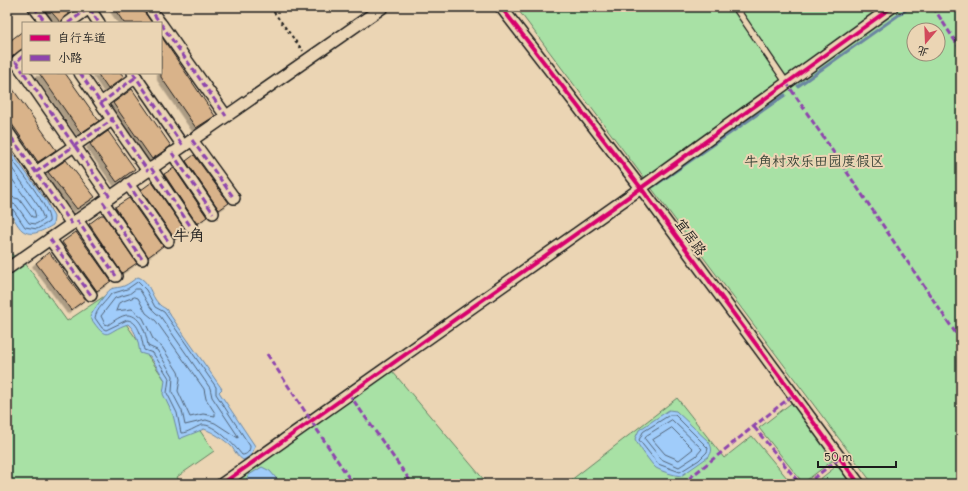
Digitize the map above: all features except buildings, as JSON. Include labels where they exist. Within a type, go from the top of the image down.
[{"type":"street","points":[[34,7],[45,22]]},
{"type":"street","points":[[149,7],[160,22]]},
{"type":"street","points":[[7,269],[383,7]]},
{"type":"street","name":"宜居路","points":[[500,7],[641,188],[859,484]]},
{"type":"street","points":[[222,484],[641,188],[892,7]]},
{"type":"street","points":[[69,22],[88,8],[98,22]]},
{"type":"street","points":[[162,25],[226,116]]},
{"type":"street","points":[[22,57],[16,62],[22,71]]},
{"type":"street","points":[[24,74],[74,146],[142,259]]},
{"type":"street","points":[[81,74],[112,120],[191,227]]},
{"type":"street","points":[[101,103],[134,75],[183,146]]},
{"type":"street","points":[[36,172],[112,120]]},
{"type":"street","points":[[7,132],[116,276]]},
{"type":"street","points":[[192,140],[234,198]]},
{"type":"street","points":[[172,153],[213,213]]},
{"type":"street","points":[[128,184],[168,241]]},
{"type":"street","points":[[50,239],[91,295]]},
{"type":"lane","points":[[735,7],[786,82]]},
{"type":"path","points":[[270,7],[308,59]]},
{"type":"green space","name":"牛角村欢乐田园度假区","points":[[516,7],[961,7],[961,484],[873,484]]},
{"type":"green space","points":[[7,251],[25,263],[67,321],[106,295],[214,451],[177,477],[181,484],[7,484]]},
{"type":"green space","points":[[392,371],[485,481],[480,484],[231,484]]},
{"type":"green space","points":[[677,398],[724,458],[752,436],[792,484],[566,484]]},
{"type":"green space","points":[[794,401],[836,458],[803,483],[759,428]]},
{"type":"green space","points":[[839,464],[854,484],[814,484]]},
{"type":"water","points":[[7,146],[47,202],[54,217],[53,225],[42,231],[29,233],[22,230],[9,210],[7,211]]},
{"type":"water","points":[[7,220],[11,232],[7,244]]},
{"type":"water","points":[[138,277],[145,281],[156,300],[166,309],[222,389],[219,392],[255,446],[251,454],[245,459],[243,460],[235,453],[232,447],[222,439],[204,429],[179,439],[173,415],[163,394],[165,380],[150,356],[140,353],[137,337],[131,327],[128,324],[108,334],[101,331],[90,317],[109,291],[113,288],[126,285]]},
{"type":"water","points":[[669,410],[676,411],[709,442],[711,448],[711,453],[708,457],[681,476],[656,468],[635,439],[639,430]]},
{"type":"water","points":[[262,467],[270,471],[281,484],[243,484],[249,475]]},
{"type":"waterway","points":[[798,86],[910,7]]},
{"type":"waterway","points":[[654,186],[785,95]]},
{"type":"marked path","points":[[34,7],[45,22]]},
{"type":"marked path","points":[[149,7],[159,22]]},
{"type":"marked path","points":[[933,7],[961,50]]},
{"type":"marked path","points":[[69,22],[89,8],[98,22]]},
{"type":"marked path","points":[[162,25],[226,116]]},
{"type":"marked path","points":[[22,57],[16,62],[22,71]]},
{"type":"marked path","points":[[25,74],[110,197]]},
{"type":"marked path","points":[[81,74],[148,171]]},
{"type":"marked path","points":[[134,74],[183,146]]},
{"type":"marked path","points":[[101,103],[136,77]]},
{"type":"marked path","points":[[786,82],[961,341]]},
{"type":"marked path","points":[[36,172],[112,120]]},
{"type":"marked path","points":[[7,131],[72,224]]},
{"type":"marked path","points":[[192,140],[234,198]]},
{"type":"marked path","points":[[172,153],[213,213]]},
{"type":"marked path","points":[[151,168],[191,227]]},
{"type":"marked path","points":[[128,184],[168,241]]},
{"type":"marked path","points":[[103,202],[142,259]]},
{"type":"marked path","points":[[77,220],[116,276]]},
{"type":"marked path","points":[[50,239],[91,295]]},
{"type":"marked path","points":[[267,354],[353,484]]},
{"type":"marked path","points":[[349,394],[411,482]]},
{"type":"marked path","points":[[682,484],[794,394]]},
{"type":"marked path","points":[[754,427],[800,484]]},
{"type":"marked path","points":[[806,484],[840,458]]},
{"type":"cycle path","points":[[501,7],[641,188],[859,484]]},
{"type":"cycle path","points":[[222,484],[641,188],[892,7]]},
{"type":"district","name":"牛角","points":[[189,235]]}]
